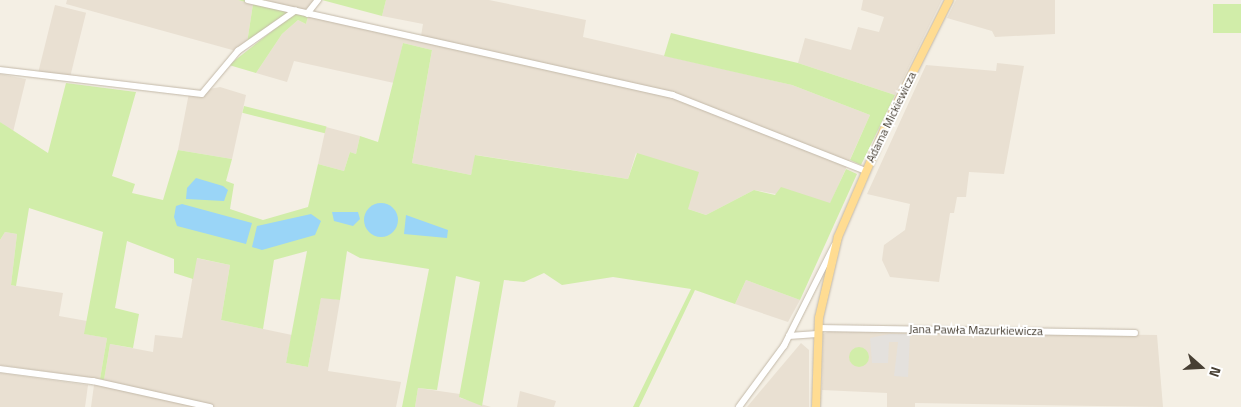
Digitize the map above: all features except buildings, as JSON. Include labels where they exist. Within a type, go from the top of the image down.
[{"type":"main road","name":"Adama Mickiewicza","points":[[816,407],[818,331],[838,237],[866,171],[950,0]]},
{"type":"street","points":[[248,0],[673,95],[866,171]]},
{"type":"street","points":[[307,14],[318,0]]},
{"type":"street","points":[[0,70],[202,94],[238,51],[295,11]]},
{"type":"street","name":"Adama Mickiewicza","points":[[739,407],[789,336],[838,237]]},
{"type":"street","name":"Jana Pawła Mazurkiewicza","points":[[789,336],[818,331],[1135,332]]},
{"type":"street","points":[[0,369],[92,381],[210,407]]},
{"type":"shaded area","points":[[67,0],[238,0],[253,4],[247,43],[236,51],[66,4]]},
{"type":"shaded area","points":[[265,0],[315,0],[304,11]]},
{"type":"shaded area","points":[[386,0],[489,0],[586,20],[583,37],[792,85],[870,115],[830,204],[754,190],[706,215],[688,209],[636,153],[628,179],[476,155],[471,175],[412,163],[432,50],[403,43],[394,83],[294,61],[287,82],[256,73],[282,34],[298,20],[306,24],[308,16],[420,42],[423,24],[382,16]]},
{"type":"shaded area","points":[[863,0],[942,0],[895,95],[798,63],[805,38],[851,50],[858,27],[879,32],[884,17],[861,10]]},
{"type":"shaded area","points":[[956,0],[1055,0],[1055,34],[995,37],[992,31],[947,18]]},
{"type":"shaded area","points":[[55,5],[86,13],[69,81],[38,73]]},
{"type":"shaded area","points":[[997,63],[1024,66],[1004,174],[969,172],[966,197],[957,197],[954,213],[950,213],[939,282],[890,277],[882,260],[884,245],[905,230],[910,204],[867,194],[926,65],[996,71]]},
{"type":"shaded area","points":[[0,74],[26,79],[13,132],[0,122]]},
{"type":"shaded area","points":[[220,87],[246,95],[232,159],[178,150],[189,93]]},
{"type":"shaded area","points":[[326,127],[360,136],[356,154],[350,152],[344,171],[318,164]]},
{"type":"shaded area","points":[[5,232],[17,234],[11,285],[63,293],[59,316],[87,321],[85,334],[107,338],[100,379],[0,365],[0,240]]},
{"type":"shaded area","points":[[196,258],[230,265],[221,320],[292,335],[286,363],[308,367],[321,297],[340,300],[328,371],[401,382],[396,407],[91,407],[94,385],[103,386],[110,344],[153,352],[155,335],[182,338]]},
{"type":"shaded area","points":[[746,280],[800,300],[788,322],[735,304]]},
{"type":"shaded area","points":[[829,331],[1157,335],[1163,407],[915,403],[915,407],[887,407],[887,393],[822,390],[823,334]]},
{"type":"shaded area","points":[[889,334],[910,334],[908,377],[894,376],[898,342],[889,342],[888,363],[872,363],[870,338]]},
{"type":"shaded area","points":[[801,343],[809,350],[809,407],[747,407]]},
{"type":"shaded area","points":[[0,373],[88,385],[85,407],[0,407]]},
{"type":"shaded area","points":[[418,388],[460,394],[460,398],[491,407],[415,407]]},
{"type":"shaded area","points":[[520,391],[556,401],[554,407],[517,407]]},
{"type":"green space","points":[[238,0],[265,0],[265,6],[289,12],[247,43],[253,4]]},
{"type":"green space","points":[[322,0],[386,0],[382,16]]},
{"type":"green space","points":[[1213,4],[1241,4],[1241,33],[1213,33]]},
{"type":"green space","points":[[295,13],[308,16],[306,24],[298,20],[282,34],[256,73],[229,65]]},
{"type":"green space","points":[[671,33],[798,63],[895,95],[861,165],[850,160],[870,115],[792,85],[664,56]]},
{"type":"green space","points":[[403,43],[432,50],[412,163],[471,175],[475,155],[628,179],[637,153],[699,172],[688,209],[706,215],[754,190],[775,195],[781,187],[830,203],[846,169],[857,174],[800,300],[746,280],[735,304],[695,290],[639,407],[633,407],[691,289],[613,277],[562,285],[544,273],[524,282],[504,280],[482,406],[459,397],[480,282],[456,276],[437,390],[418,388],[415,407],[402,407],[429,269],[360,258],[347,251],[340,300],[321,298],[308,367],[286,363],[307,251],[274,260],[263,329],[221,320],[230,265],[197,258],[193,279],[174,273],[174,259],[127,241],[115,308],[139,314],[133,348],[110,344],[104,380],[100,379],[107,338],[84,334],[103,232],[29,208],[16,286],[11,285],[17,234],[5,232],[0,240],[0,122],[48,153],[66,83],[136,92],[112,176],[135,184],[132,193],[163,200],[178,150],[232,159],[226,181],[234,184],[230,209],[263,220],[308,207],[318,164],[344,171],[350,152],[356,154],[360,136],[378,142]]},
{"type":"green space","points":[[244,106],[326,127],[325,133],[242,113]]},
{"type":"green space","points":[[855,347],[863,347],[869,353],[869,361],[863,367],[855,367],[849,361],[849,353]]},
{"type":"water","points":[[196,178],[223,186],[228,190],[224,201],[186,199],[187,188]]},
{"type":"water","points":[[381,203],[393,208],[398,220],[393,232],[381,237],[369,232],[364,220],[369,208]]},
{"type":"water","points":[[182,204],[252,223],[246,244],[177,226],[174,217],[176,206]]},
{"type":"water","points":[[332,212],[358,212],[360,219],[353,226],[334,221]]},
{"type":"water","points":[[311,214],[321,221],[315,235],[262,250],[252,247],[257,226]]},
{"type":"water","points":[[406,215],[448,230],[447,238],[404,234]]}]
